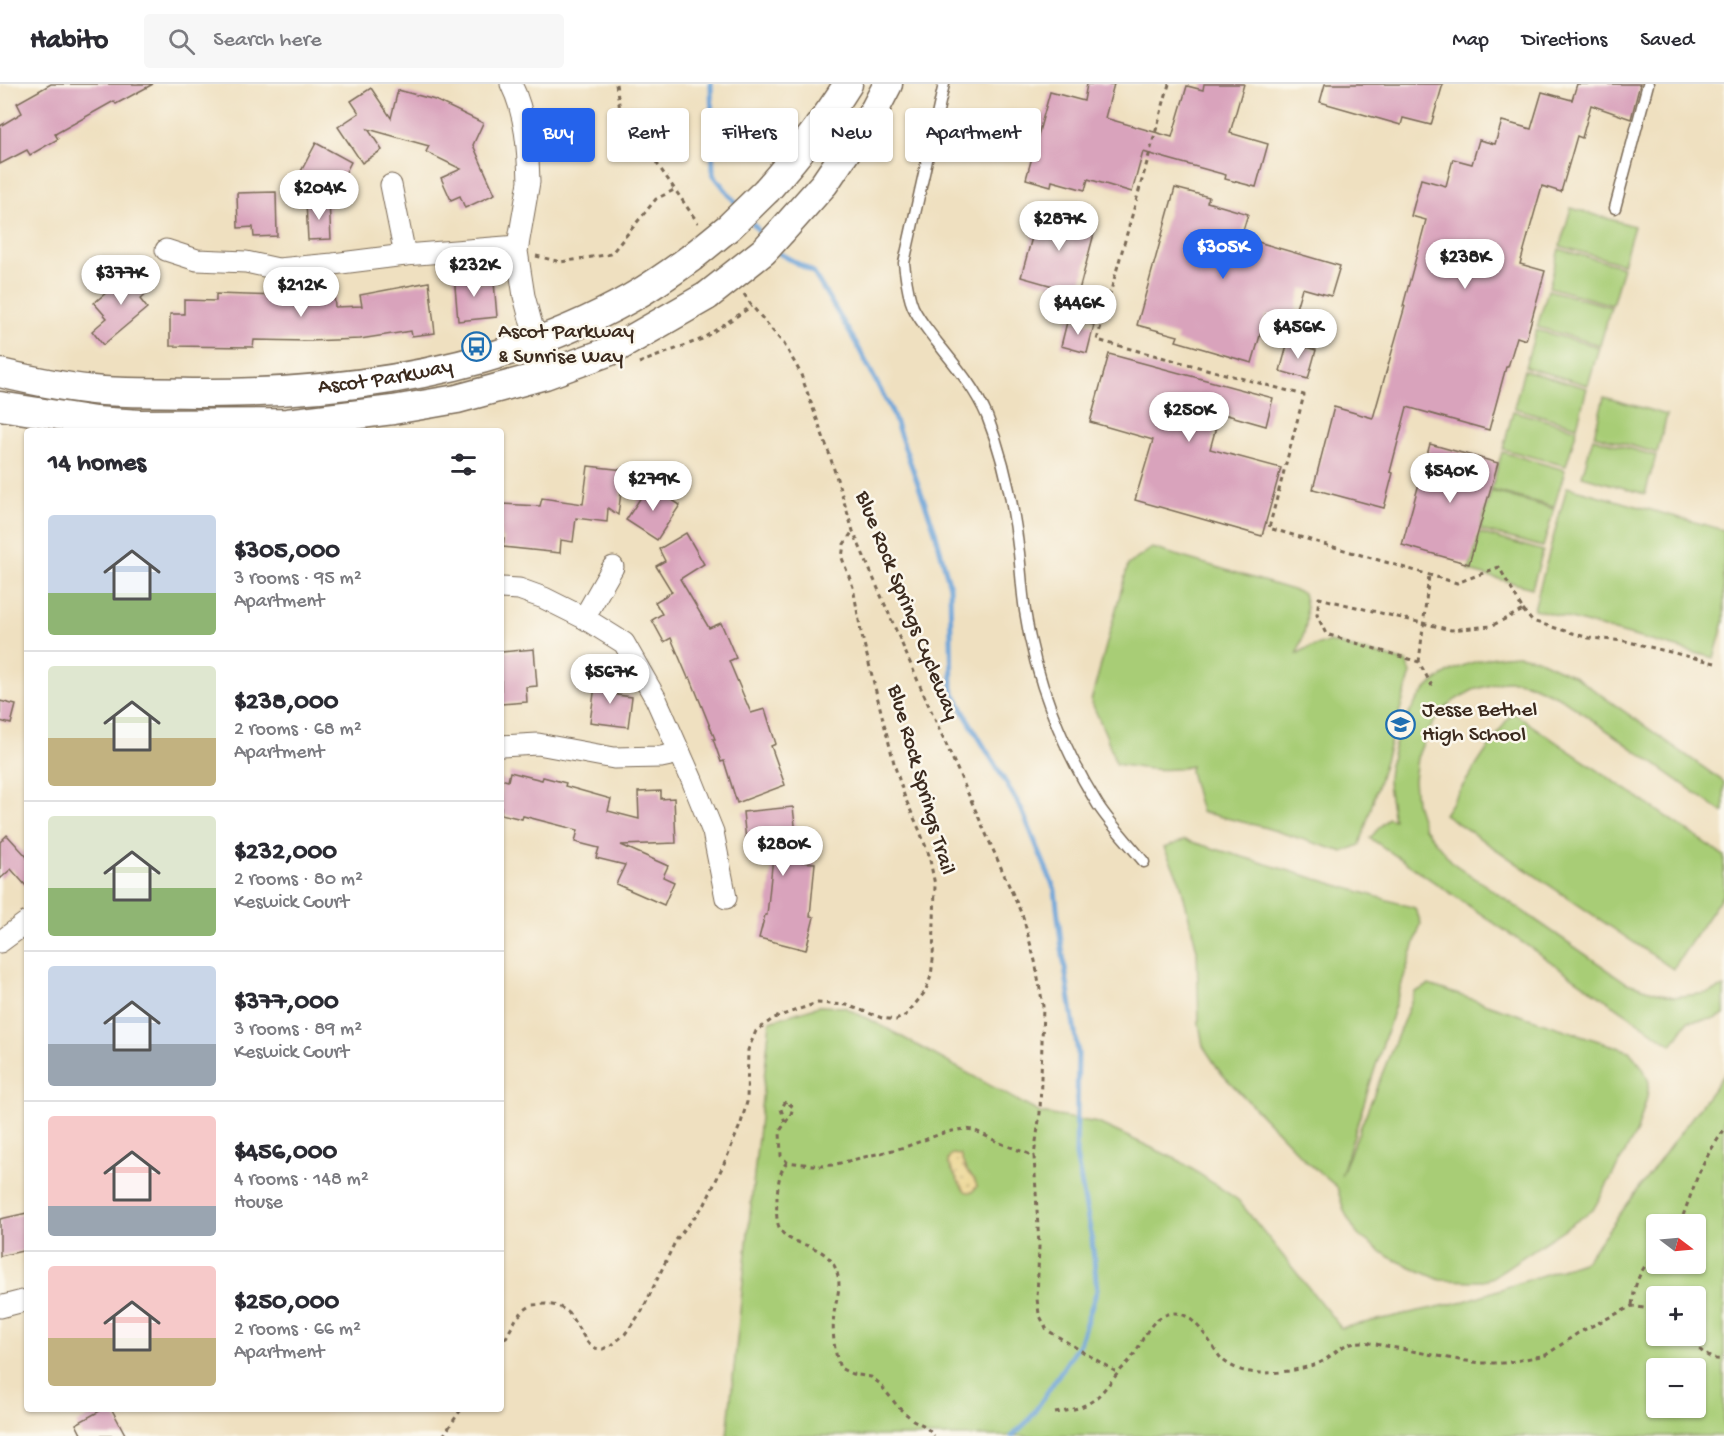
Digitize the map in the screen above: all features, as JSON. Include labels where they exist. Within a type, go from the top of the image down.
[{"type":"main road","name":"Ascot Parkway","points":[[0,373],[65,387],[102,391],[222,393],[294,391],[347,385],[438,371],[480,361],[567,329],[631,298],[691,258],[729,227],[767,190],[837,102],[848,84]]},
{"type":"main road","name":"Ascot Parkway","points":[[0,406],[95,421],[223,427],[287,423],[393,410],[457,399],[545,375],[613,350],[707,296],[764,251],[824,183],[875,109],[888,84]]},
{"type":"street","points":[[511,84],[522,118],[529,163],[529,182],[517,249],[524,296],[545,375]]},
{"type":"street","points":[[392,185],[405,255]]},
{"type":"street","points":[[166,250],[197,260],[246,262],[278,269],[405,255],[517,249]]},
{"type":"street","points":[[222,393],[223,427]]},
{"type":"street","points":[[584,618],[613,567]]},
{"type":"street","points":[[504,588],[519,590],[544,598],[584,618],[624,643],[656,699],[713,832],[726,898]]},
{"type":"street","points":[[504,746],[538,744],[614,758],[661,757],[680,753]]},
{"type":"street","points":[[0,942],[24,924]]},
{"type":"street","points":[[0,1307],[24,1301]]},
{"type":"lane","points":[[944,84],[904,263],[908,291],[923,324],[969,384],[986,415],[995,441],[1005,471],[1019,551],[1025,613],[1031,642],[1039,677],[1058,725],[1099,807],[1144,862]]},
{"type":"lane","points":[[1615,208],[1648,84]]},
{"type":"path","points":[[616,84],[620,110],[701,228]]},
{"type":"path","points":[[1169,84],[1097,340],[1304,395],[1269,528],[1457,583],[1499,567],[1523,610],[1532,621],[1589,638],[1625,641],[1715,663]]},
{"type":"path","points":[[517,249],[561,262],[611,254],[656,199],[676,189]]},
{"type":"path","name":"Blue Rock Springs Cycleway","points":[[739,286],[752,306],[784,344],[800,372],[829,453],[853,531],[1023,917],[1035,961],[1043,1006],[1040,1113],[1034,1156],[1039,1246],[1037,1299],[1039,1314],[1047,1330],[1118,1373]]},
{"type":"path","points":[[630,366],[702,339],[752,306]]},
{"type":"path","name":"Blue Rock Springs Trail","points":[[504,1341],[523,1311],[532,1305],[546,1304],[558,1306],[568,1312],[594,1348],[603,1349],[614,1344],[625,1334],[642,1311],[676,1240],[705,1204],[727,1156],[747,1102],[748,1050],[756,1031],[774,1018],[817,1003],[847,1005],[882,1018],[896,1020],[906,1015],[925,992],[931,976],[933,960],[935,885],[929,855],[905,798],[895,767],[852,588],[842,558],[844,544],[853,531]]},
{"type":"path","points":[[1429,575],[1419,662],[1432,686]]},
{"type":"path","points":[[1419,662],[1326,634],[1317,615],[1319,598],[1451,630],[1491,626],[1523,610]]},
{"type":"path","points":[[785,1122],[781,1109],[786,1101],[793,1107],[791,1113],[780,1131],[781,1156],[787,1162],[821,1166],[847,1162],[905,1147],[946,1132],[964,1129],[974,1130],[1034,1156]]},
{"type":"path","points":[[1684,1214],[1698,1175],[1724,1130]]},
{"type":"path","points":[[787,1162],[781,1170],[778,1191],[779,1228],[786,1237],[806,1244],[828,1256],[834,1265],[839,1279],[833,1331],[840,1368],[852,1374],[872,1377],[899,1408],[913,1420],[925,1426],[934,1436]]},
{"type":"path","points":[[1632,1306],[1639,1274],[1646,1266]]},
{"type":"path","points":[[1055,1413],[1079,1409],[1095,1400],[1133,1357],[1152,1324],[1163,1316],[1172,1314],[1183,1315],[1192,1320],[1221,1358],[1230,1365],[1244,1371],[1259,1373],[1303,1369],[1323,1361],[1350,1343],[1365,1342],[1459,1360],[1505,1363],[1546,1355],[1578,1333],[1632,1306],[1646,1308]]},
{"type":"path","points":[[1697,1346],[1708,1356],[1718,1360],[1724,1359]]},
{"type":"path","points":[[443,1436],[459,1412]]},
{"type":"green space","points":[[1571,208],[1634,226],[1623,264],[1560,246]]},
{"type":"green space","points":[[1559,249],[1623,267],[1612,305],[1549,287]]},
{"type":"green space","points":[[1548,290],[1611,307],[1600,345],[1537,327]]},
{"type":"green space","points":[[1536,330],[1599,347],[1588,385],[1525,367]]},
{"type":"green space","points":[[1524,370],[1587,388],[1577,426],[1514,408]]},
{"type":"green space","points":[[1604,397],[1667,415],[1657,453],[1594,435]]},
{"type":"green space","points":[[1513,411],[1577,429],[1566,466],[1503,449]]},
{"type":"green space","points":[[1593,438],[1656,456],[1645,494],[1582,476]]},
{"type":"green space","points":[[1502,452],[1565,470],[1554,507],[1491,490]]},
{"type":"green space","points":[[1567,487],[1724,530],[1724,622],[1714,658],[1534,609]]},
{"type":"green space","points":[[1491,491],[1554,509],[1543,547],[1480,530]]},
{"type":"green space","points":[[1480,533],[1543,551],[1532,588],[1469,571]]},
{"type":"green space","points":[[1152,548],[1303,593],[1306,624],[1297,654],[1305,649],[1329,642],[1406,662],[1411,673],[1360,845],[1343,852],[1263,827],[1201,812],[1190,771],[1191,766],[1163,769],[1116,764],[1091,701],[1128,565]]},
{"type":"green space","points":[[1518,655],[1535,658],[1574,676],[1724,782],[1724,813],[1561,698],[1527,683],[1505,681],[1473,690],[1455,700],[1442,711],[1428,731],[1417,758],[1414,780],[1416,803],[1424,828],[1453,863],[1627,983],[1673,997],[1708,993],[1724,987],[1724,1015],[1714,1019],[1688,1021],[1672,1045],[1370,838],[1388,818],[1394,820],[1388,784],[1390,762],[1404,724],[1422,694],[1453,670],[1492,658]]},
{"type":"green space","points":[[1512,712],[1724,856],[1724,893],[1673,969],[1444,814]]},
{"type":"green space","points":[[1185,840],[1415,908],[1421,923],[1341,1176],[1415,992],[1429,985],[1629,1051],[1643,1068],[1649,1082],[1637,1131],[1593,1210],[1491,1278],[1479,1281],[1440,1280],[1389,1257],[1357,1234],[1344,1211],[1337,1187],[1307,1162],[1221,1073],[1203,1046],[1199,1023],[1197,950],[1180,881],[1164,848]]},
{"type":"green space","points":[[819,1006],[844,1007],[1040,1113],[1098,1123],[1180,1161],[1238,1200],[1341,1328],[1465,1301],[1585,1261],[1724,1074],[1724,1436],[727,1436],[770,1021]]},
{"type":"sand","points":[[952,1154],[960,1155],[966,1170],[974,1179],[977,1186],[972,1192],[963,1189],[948,1163]]},
{"type":"building","points":[[51,84],[153,84],[116,104],[114,101],[55,134],[58,139],[30,155],[27,150],[0,164],[0,126],[22,113],[17,103]]},
{"type":"building","points":[[1087,84],[1114,84],[1105,118],[1172,137],[1187,86],[1203,90],[1204,84],[1244,84],[1230,133],[1268,144],[1256,187],[1225,179],[1226,175],[1143,152],[1132,192],[1088,179],[1085,190],[1052,181],[1051,186],[1026,179],[1031,162],[1041,162],[1041,125],[1050,92],[1084,101]]},
{"type":"building","points":[[1325,84],[1443,84],[1431,125],[1403,118],[1401,125],[1320,102]]},
{"type":"building","points":[[1577,84],[1640,84],[1631,119],[1591,105],[1582,138],[1577,136],[1561,192],[1542,186],[1520,264],[1545,271],[1526,340],[1517,337],[1508,367],[1506,367],[1489,430],[1407,407],[1390,472],[1393,473],[1384,508],[1313,489],[1334,407],[1373,418],[1405,306],[1403,306],[1426,220],[1411,216],[1421,179],[1446,186],[1453,159],[1472,164],[1479,140],[1495,144],[1502,121],[1531,129],[1542,92],[1572,100]]},
{"type":"building","points":[[371,88],[391,118],[398,90],[435,100],[483,123],[473,145],[495,194],[465,208],[460,196],[451,200],[441,178],[461,169],[426,152],[429,146],[368,129],[382,150],[362,163],[338,127],[359,113],[351,101]]},
{"type":"building","points":[[316,143],[351,162],[334,195],[298,177]]},
{"type":"building","points":[[1175,188],[1209,197],[1207,202],[1248,214],[1241,237],[1340,266],[1331,296],[1302,288],[1292,322],[1266,315],[1252,363],[1176,341],[1178,336],[1137,325]]},
{"type":"building","points":[[276,192],[277,236],[254,237],[253,227],[238,228],[237,193]]},
{"type":"building","points":[[329,201],[331,239],[308,240],[306,203]]},
{"type":"building","points":[[1041,205],[1066,212],[1065,217],[1096,226],[1077,298],[1052,291],[1053,286],[1021,277]]},
{"type":"building","points":[[134,269],[150,290],[140,299],[147,308],[103,345],[92,331],[107,318],[94,303]]},
{"type":"building","points":[[476,273],[477,283],[494,282],[497,317],[458,321],[454,275]]},
{"type":"building","points":[[429,282],[435,333],[412,336],[411,331],[360,339],[309,341],[254,340],[253,347],[170,346],[170,314],[184,314],[184,300],[216,301],[216,294],[311,297],[311,295],[334,294],[335,307],[362,306],[360,295]]},
{"type":"building","points":[[1068,318],[1094,325],[1087,353],[1061,346]]},
{"type":"building","points":[[1288,342],[1316,350],[1308,379],[1280,371]]},
{"type":"building","points":[[1109,354],[1273,398],[1266,426],[1220,413],[1210,449],[1281,468],[1262,536],[1135,500],[1153,440],[1090,422]]},
{"type":"building","points":[[1430,444],[1498,463],[1469,564],[1402,545]]},
{"type":"building","points":[[588,466],[624,470],[618,515],[608,508],[607,522],[576,518],[573,542],[561,540],[560,553],[504,547],[504,504],[540,506],[542,498],[583,504]]},
{"type":"building","points":[[649,485],[680,505],[657,540],[626,520]]},
{"type":"building","points":[[686,533],[704,564],[680,579],[709,628],[721,623],[736,658],[729,661],[751,713],[765,709],[776,744],[771,746],[785,785],[737,803],[724,761],[721,762],[713,739],[715,739],[690,677],[688,678],[671,638],[664,642],[652,620],[662,614],[655,602],[672,592],[656,566],[665,561],[659,549]]},
{"type":"building","points":[[534,649],[537,686],[526,687],[527,702],[504,704],[504,652]]},
{"type":"building","points":[[596,679],[619,682],[617,695],[632,697],[628,727],[590,722]]},
{"type":"building","points":[[0,701],[16,705],[11,724],[0,721]]},
{"type":"building","points":[[510,772],[566,783],[565,786],[611,799],[608,811],[639,819],[638,792],[661,791],[661,799],[674,798],[676,843],[621,845],[668,866],[663,877],[674,882],[664,905],[616,884],[625,865],[596,858],[599,848],[575,842],[578,830],[523,816],[522,819],[504,815],[504,780],[508,781]]},
{"type":"building","points":[[793,807],[799,862],[815,863],[810,916],[814,917],[806,950],[759,938],[765,915],[767,915],[774,847],[747,850],[743,812]]},
{"type":"building","points":[[7,835],[24,854],[24,884],[11,869],[0,879],[0,842]]},
{"type":"building","points":[[24,1214],[24,1251],[0,1256],[0,1219]]},
{"type":"building","points":[[98,1412],[113,1412],[126,1436],[82,1436],[76,1424]]},
{"type":"waterway","points":[[711,84],[713,174],[739,207]]},
{"type":"waterway","points":[[749,219],[764,237]]},
{"type":"waterway","points":[[775,251],[813,272],[856,343],[892,412],[935,531],[950,587],[952,689],[1021,808],[1055,890],[1078,1053],[1076,1155],[1092,1240],[1097,1290],[1079,1344],[1029,1420],[1012,1436]]},
{"type":"place","name":"Ascot Parkway & Sunrise Way","points":[[477,346]]},
{"type":"place","name":"Jesse Bethel High School","points":[[1401,724]]}]
